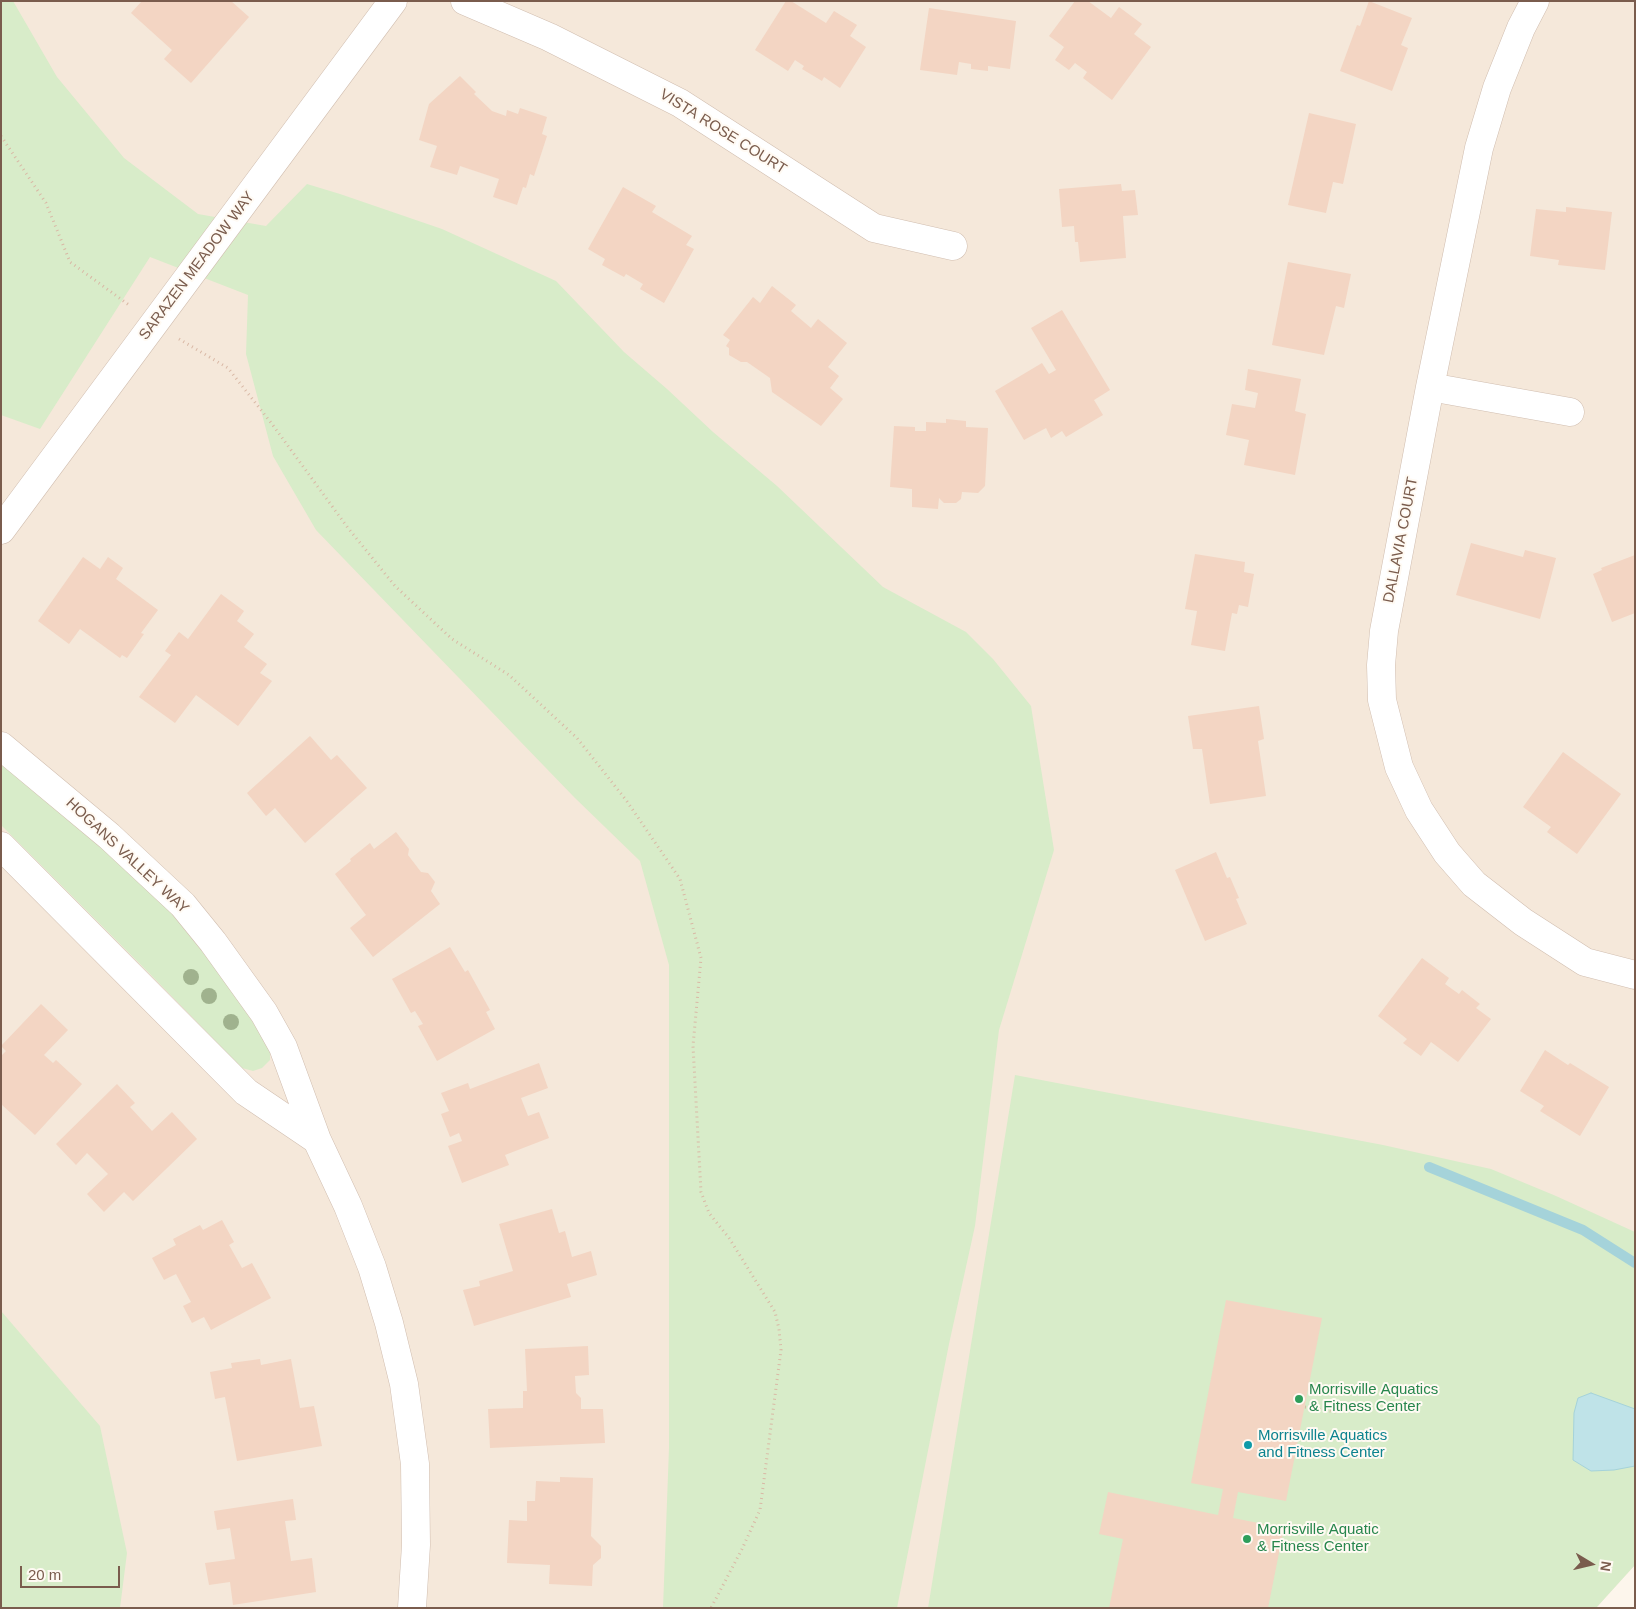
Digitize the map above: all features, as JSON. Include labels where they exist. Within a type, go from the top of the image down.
[{"type":"street","name":"SARAZEN MEADOW WAY","points":[[1,530],[393,1]]},
{"type":"street","name":"VISTA ROSE COURT","points":[[465,1],[549,37],[680,103],[874,228],[953,246]]},
{"type":"street","name":"DALLAVIA COURT","points":[[1535,1],[1521,28],[1497,88],[1479,148],[1430,387],[1384,631],[1381,665],[1382,700],[1399,767],[1419,810],[1447,853],[1474,884],[1524,922],[1585,962],[1635,975]]},
{"type":"street","points":[[1430,387],[1570,412]]},
{"type":"street","name":"HOGANS VALLEY WAY","points":[[1,746],[110,836],[183,905],[213,942],[264,1013],[283,1047],[317,1140],[348,1206],[372,1267],[389,1323],[404,1384],[415,1464],[416,1545],[412,1608]]},
{"type":"street","points":[[1,846],[246,1092],[317,1140]]},
{"type":"path","points":[[1,136],[46,203],[70,262],[109,289],[153,324],[228,368],[272,424],[348,528],[396,586],[452,639],[509,675],[577,738],[626,800],[680,879],[701,958],[693,1046],[701,1192],[709,1212],[729,1238],[775,1312],[781,1350],[760,1510],[711,1608]]},
{"type":"path","points":[[1305,1407],[1336,1412]]},
{"type":"shaded area","points":[[1,1],[1635,1],[1635,1565],[1596,1608],[1,1608]]},
{"type":"green space","points":[[1,1],[13,1],[57,77],[124,158],[198,214],[266,226],[307,184],[442,229],[556,281],[624,352],[713,432],[777,486],[883,587],[966,632],[993,659],[1031,706],[1054,850],[999,1030],[975,1226],[949,1344],[897,1608],[663,1608],[669,1448],[669,965],[640,861],[574,797],[316,530],[273,456],[246,354],[248,295],[150,257],[40,429],[1,415]]},
{"type":"green space","points":[[1,764],[76,818],[177,918],[233,992],[270,1048],[270,1060],[262,1068],[253,1071],[242,1068],[1,825]]},
{"type":"green space","name":"Morrisville Aquatics & Fitness Center","points":[[1015,1075],[1383,1145],[1491,1169],[1635,1232],[1635,1565],[1596,1608],[928,1608]]},
{"type":"green space","points":[[1,1311],[100,1426],[127,1553],[120,1608],[1,1608]]},
{"type":"water","points":[[1591,1393],[1635,1409],[1635,1466],[1614,1470],[1591,1471],[1573,1460],[1574,1413],[1578,1398]]},
{"type":"building","points":[[142,1],[231,1],[249,17],[191,83],[164,59],[172,50],[131,13]]},
{"type":"building","points":[[786,1],[791,1],[826,23],[834,11],[857,25],[850,36],[866,47],[840,88],[824,77],[822,81],[802,69],[804,66],[795,60],[788,71],[755,50]]},
{"type":"building","points":[[1075,1],[1088,1],[1111,18],[1119,7],[1142,24],[1134,34],[1151,47],[1112,100],[1083,78],[1087,72],[1075,63],[1069,70],[1055,60],[1064,47],[1049,36]]},
{"type":"building","points":[[1369,1],[1412,18],[1401,45],[1408,48],[1392,91],[1340,71],[1357,25],[1360,26]]},
{"type":"building","points":[[929,8],[1016,21],[1010,69],[988,66],[988,71],[971,69],[971,64],[959,62],[957,75],[920,70]]},
{"type":"building","points":[[460,76],[476,92],[474,94],[492,111],[506,116],[507,110],[518,114],[520,108],[547,117],[542,134],[547,136],[534,176],[530,174],[526,188],[523,187],[517,205],[493,197],[499,179],[460,166],[457,175],[430,167],[437,146],[419,140],[429,104]]},
{"type":"building","points":[[1309,113],[1356,124],[1343,184],[1333,182],[1326,213],[1288,205]]},
{"type":"building","points":[[1121,184],[1122,191],[1135,190],[1138,215],[1123,216],[1126,258],[1080,262],[1078,242],[1075,242],[1074,226],[1062,227],[1059,189]]},
{"type":"building","points":[[623,187],[656,206],[652,212],[692,236],[686,245],[694,249],[664,303],[640,289],[643,284],[626,274],[624,277],[602,265],[605,259],[588,249]]},
{"type":"building","points":[[1566,207],[1612,212],[1605,270],[1558,265],[1559,260],[1530,256],[1536,209],[1566,212]]},
{"type":"building","points":[[1288,262],[1351,274],[1344,308],[1336,306],[1324,355],[1272,345]]},
{"type":"building","points":[[772,286],[796,305],[791,311],[811,328],[818,319],[847,343],[828,367],[839,376],[830,388],[843,399],[821,426],[772,392],[770,378],[747,362],[741,362],[729,355],[729,348],[726,346],[730,340],[723,335],[753,297],[760,303]]},
{"type":"building","points":[[1062,310],[1110,390],[1094,400],[1103,415],[1066,437],[1062,431],[1051,438],[1046,428],[1024,440],[995,391],[1042,363],[1049,374],[1056,370],[1031,328]]},
{"type":"building","points":[[1248,369],[1301,379],[1295,411],[1306,414],[1295,475],[1244,465],[1249,440],[1226,435],[1232,404],[1255,408],[1258,393],[1245,390]]},
{"type":"building","points":[[946,419],[966,421],[966,427],[988,428],[985,486],[978,493],[962,492],[961,499],[956,503],[944,503],[939,498],[938,509],[912,507],[912,489],[890,487],[894,426],[915,427],[915,431],[926,431],[926,422],[946,423]]},
{"type":"building","points":[[1471,543],[1523,557],[1525,550],[1556,558],[1540,619],[1456,595]]},
{"type":"building","points":[[1195,554],[1245,562],[1244,572],[1254,574],[1248,607],[1239,605],[1237,614],[1232,613],[1225,651],[1191,645],[1197,611],[1185,609]]},
{"type":"building","points":[[1635,555],[1635,613],[1612,622],[1593,574],[1602,570],[1601,568]]},
{"type":"building","points":[[83,557],[100,569],[108,557],[123,568],[116,579],[158,610],[141,633],[144,634],[127,658],[122,655],[120,658],[80,629],[69,644],[38,621]]},
{"type":"building","points":[[221,594],[244,611],[237,621],[254,634],[244,647],[267,664],[260,673],[272,681],[238,726],[196,695],[175,723],[139,697],[171,655],[165,651],[179,632],[188,639]]},
{"type":"building","points":[[1259,706],[1264,739],[1258,741],[1266,796],[1210,804],[1202,749],[1193,749],[1188,716]]},
{"type":"building","points":[[310,736],[331,760],[337,755],[367,788],[305,843],[275,808],[266,816],[247,793]]},
{"type":"building","points":[[1563,752],[1621,794],[1577,854],[1547,832],[1551,827],[1523,807]]},
{"type":"building","points":[[396,832],[409,849],[408,855],[421,872],[428,873],[435,882],[431,891],[440,904],[373,957],[350,928],[366,915],[335,874],[370,843],[374,849]]},
{"type":"building","points":[[1216,852],[1227,878],[1230,877],[1239,898],[1236,899],[1247,924],[1205,941],[1175,870]]},
{"type":"building","points":[[450,947],[465,972],[468,970],[490,1010],[486,1012],[495,1029],[437,1061],[418,1026],[423,1024],[415,1011],[411,1013],[392,979]]},
{"type":"building","points":[[1422,958],[1449,978],[1445,984],[1459,994],[1462,990],[1480,1004],[1476,1008],[1491,1019],[1458,1062],[1431,1042],[1421,1056],[1403,1043],[1407,1039],[1378,1016]]},
{"type":"building","points":[[41,1004],[68,1030],[44,1055],[53,1063],[56,1060],[82,1084],[35,1135],[1,1104],[1,1056],[6,1051],[1,1046]]},
{"type":"building","points":[[1545,1050],[1609,1087],[1580,1136],[1540,1111],[1544,1106],[1520,1091]]},
{"type":"building","points":[[539,1063],[548,1088],[521,1098],[528,1116],[539,1112],[549,1138],[505,1155],[509,1165],[462,1183],[448,1146],[462,1141],[459,1133],[450,1137],[441,1114],[449,1111],[441,1093],[468,1083],[470,1089]]},
{"type":"building","points":[[117,1084],[135,1103],[130,1107],[152,1131],[172,1112],[197,1139],[133,1201],[124,1192],[104,1212],[87,1194],[108,1174],[87,1153],[76,1165],[56,1144]]},
{"type":"building","points":[[552,1209],[559,1233],[565,1231],[572,1257],[591,1251],[597,1275],[567,1284],[571,1297],[474,1326],[463,1290],[480,1286],[479,1281],[513,1271],[499,1224]]},
{"type":"building","points":[[222,1220],[234,1242],[229,1245],[242,1268],[252,1263],[271,1298],[211,1330],[204,1317],[192,1323],[183,1306],[191,1302],[176,1274],[164,1280],[152,1258],[176,1245],[173,1239],[200,1225],[203,1230]]},
{"type":"building","points":[[1226,1300],[1322,1318],[1286,1501],[1238,1492],[1233,1518],[1284,1528],[1268,1608],[1109,1608],[1123,1539],[1099,1534],[1108,1492],[1218,1515],[1223,1489],[1191,1483]]},
{"type":"building","points":[[588,1346],[589,1375],[575,1376],[576,1393],[581,1398],[581,1409],[603,1409],[605,1443],[490,1448],[488,1409],[523,1408],[523,1391],[527,1391],[525,1349]]},
{"type":"building","points":[[260,1359],[261,1365],[291,1359],[300,1408],[314,1406],[322,1446],[237,1461],[225,1397],[215,1399],[210,1372],[232,1368],[231,1363]]},
{"type":"building","points":[[560,1477],[593,1478],[591,1536],[601,1546],[601,1558],[593,1565],[592,1586],[549,1584],[550,1565],[507,1563],[509,1520],[527,1521],[527,1501],[535,1501],[536,1481],[560,1482]]},
{"type":"building","points":[[293,1499],[296,1520],[285,1521],[291,1561],[312,1558],[316,1592],[233,1605],[230,1582],[209,1585],[205,1563],[235,1559],[230,1528],[217,1530],[214,1511]]},
{"type":"waterway","points":[[1429,1167],[1583,1230],[1635,1263]]},
{"type":"place","name":"Morrisville Aquatics & Fitness Center","points":[[1299,1399]]},
{"type":"place","name":"Morrisville Aquatics and Fitness Center","points":[[1248,1445]]},
{"type":"place","name":"Morrisville Aquatic & Fitness Center","points":[[1247,1539]]}]
